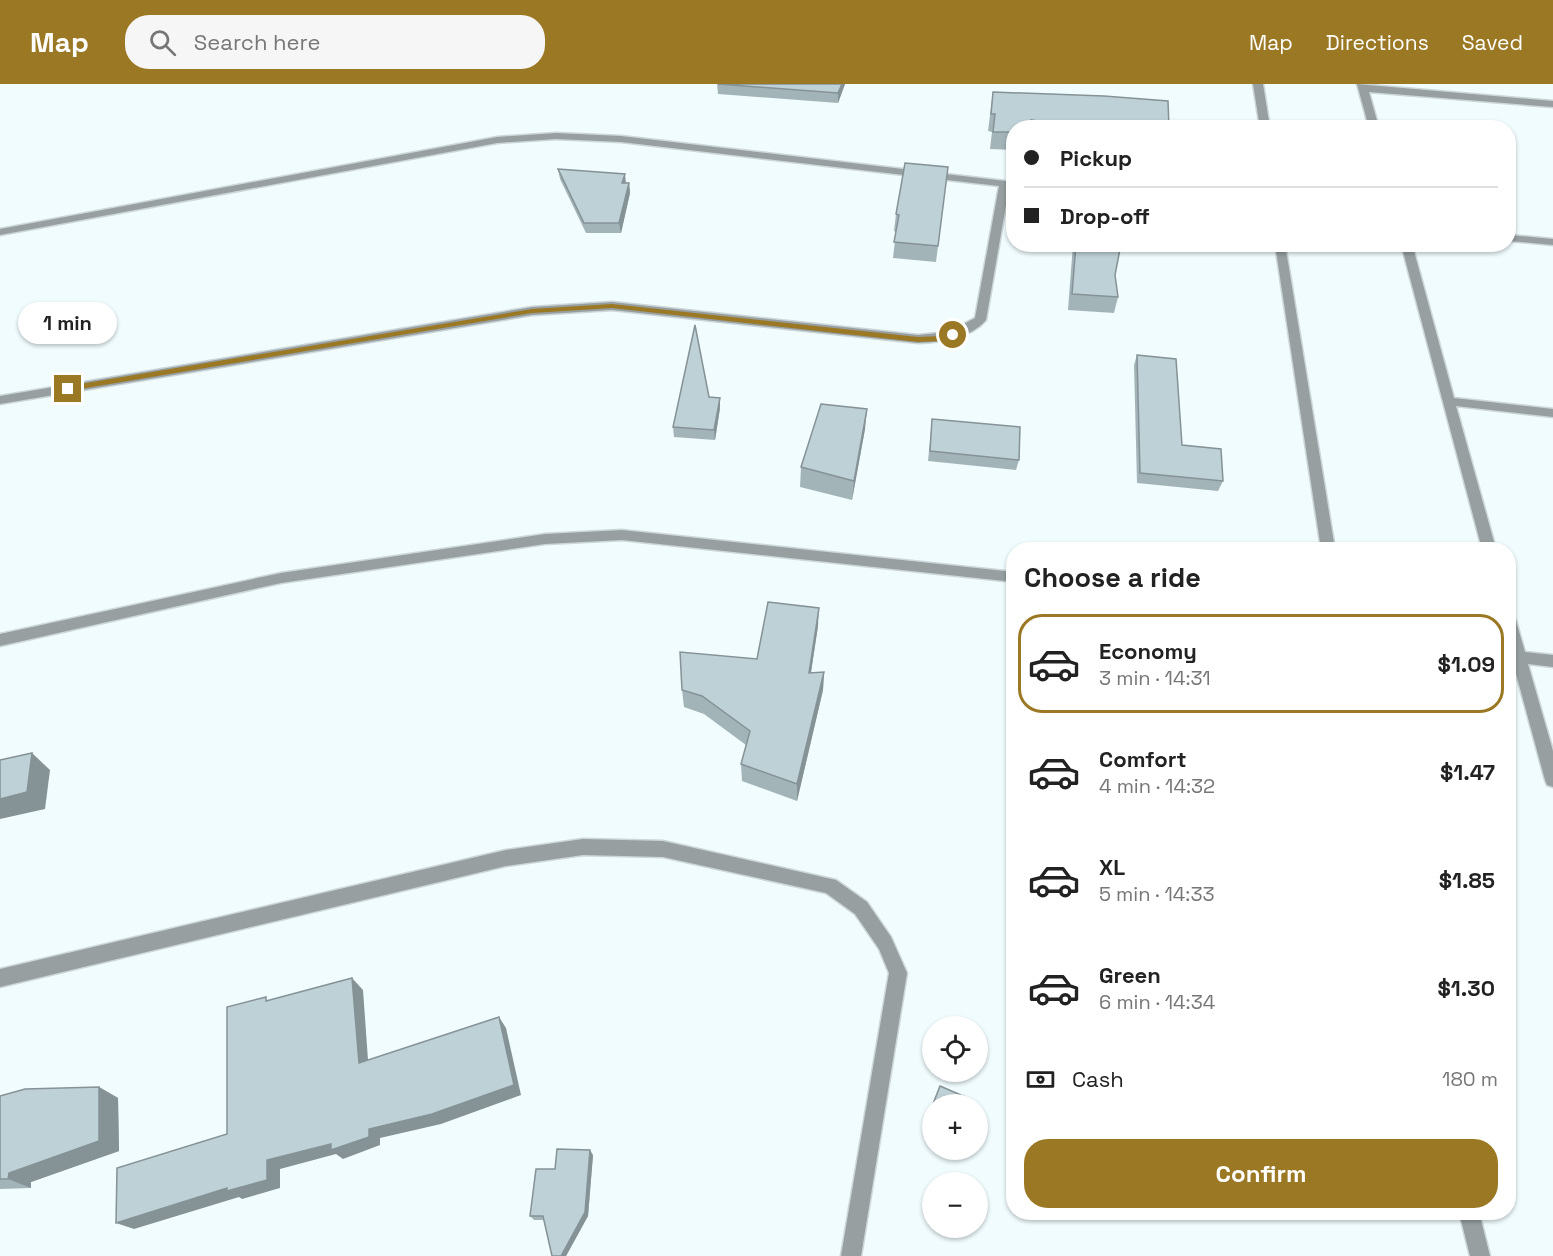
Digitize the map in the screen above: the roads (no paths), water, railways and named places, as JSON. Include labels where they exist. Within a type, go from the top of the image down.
[{"type":"street","points":[[1258,84],[1264,120]]},
{"type":"street","points":[[1372,120],[1362,86],[1553,104]]},
{"type":"street","points":[[0,232],[497,141],[556,136],[621,139],[1006,184]]},
{"type":"street","points":[[0,400],[532,311],[612,306],[918,339],[942,339],[965,332],[981,320],[1006,203]]},
{"type":"street","points":[[1516,239],[1553,242]]},
{"type":"street","points":[[1281,252],[1327,542]]},
{"type":"street","points":[[1408,252],[1487,542]]},
{"type":"street","points":[[1449,401],[1553,413]]},
{"type":"street","points":[[0,640],[281,578],[545,539],[622,535],[1006,576]]},
{"type":"street","points":[[1516,646],[1553,780]]},
{"type":"street","points":[[1519,657],[1553,662]]},
{"type":"street","points":[[0,978],[506,858],[584,847],[663,849],[830,886],[861,908],[885,943],[898,974],[851,1256]]},
{"type":"street","points":[[1471,1220],[1480,1256]]}]
